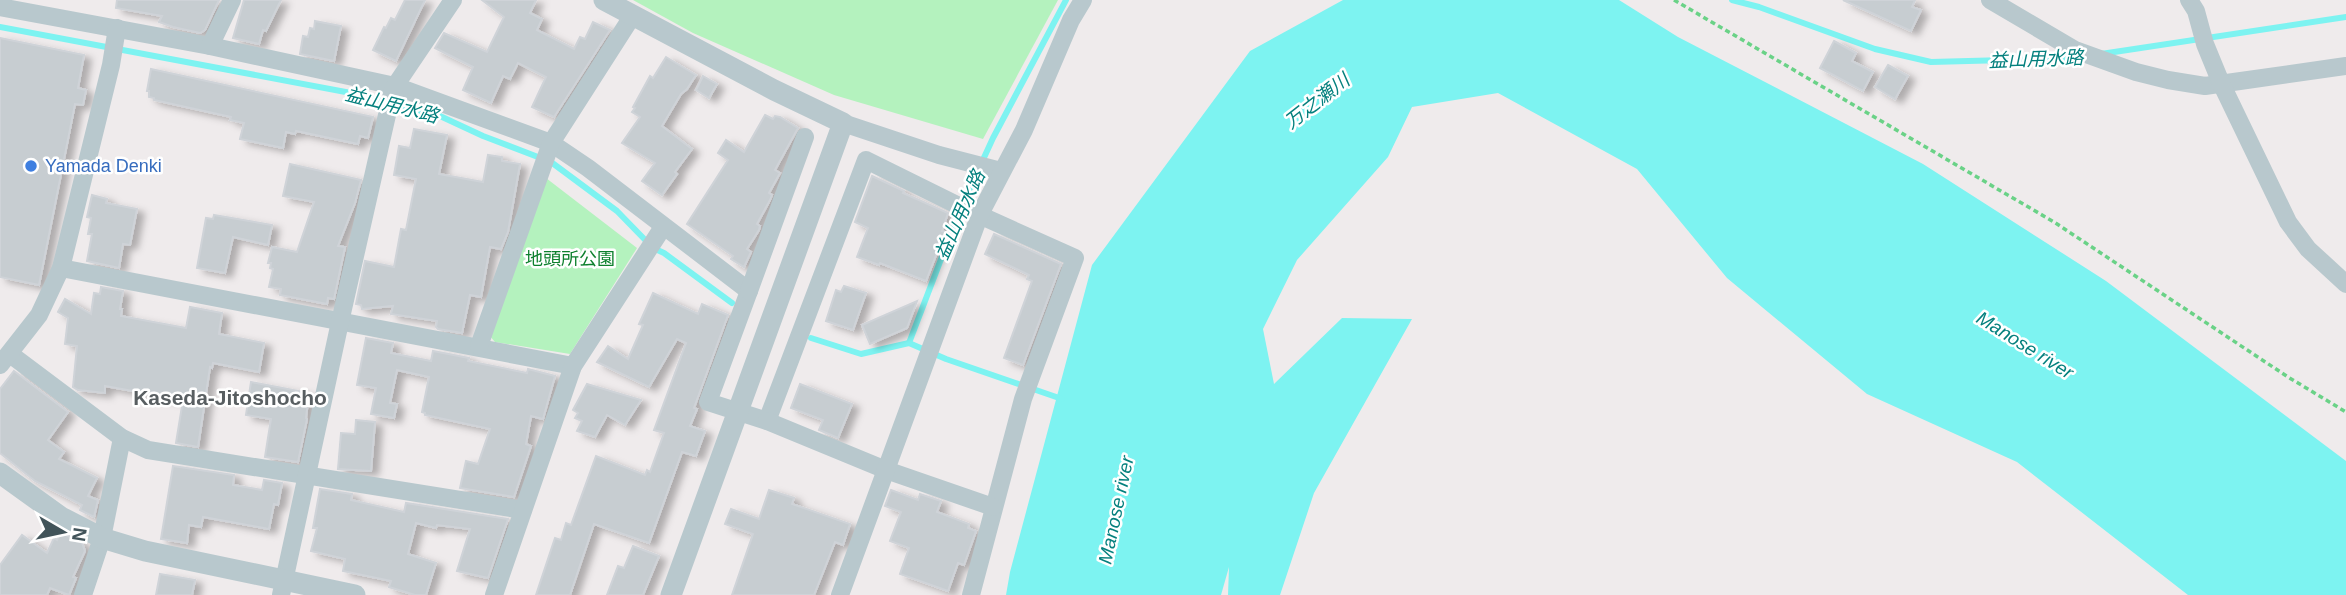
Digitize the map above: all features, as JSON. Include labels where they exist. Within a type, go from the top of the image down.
[{"type":"street","points":[[210,46],[232,0]]},
{"type":"street","points":[[283,588],[340,322],[394,89],[453,0]]},
{"type":"street","points":[[604,0],[774,90],[843,123],[995,169]]},
{"type":"street","points":[[840,595],[924,364],[969,210],[1024,130],[1071,20],[1083,0]]},
{"type":"street","points":[[1990,0],[2075,50],[2168,80],[2205,86],[2346,66]]},
{"type":"street","points":[[2189,0],[2196,11],[2221,83],[2288,222],[2308,249],[2346,284]]},
{"type":"street","points":[[0,7],[210,46],[394,89],[550,147],[588,168],[660,233],[749,291]]},
{"type":"street","points":[[480,346],[550,147],[633,15]]},
{"type":"street","points":[[117,28],[111,65],[61,268],[40,315],[5,359],[122,438],[148,450],[523,510]]},
{"type":"street","points":[[671,595],[843,123]]},
{"type":"street","points":[[805,137],[708,402],[767,422],[886,470],[993,507]]},
{"type":"street","points":[[767,422],[866,160],[1075,258],[1023,400],[971,595]]},
{"type":"street","points":[[494,595],[573,366],[660,233]]},
{"type":"street","points":[[61,268],[480,346],[573,366]]},
{"type":"street","points":[[83,595],[102,538],[122,438]]},
{"type":"street","points":[[0,473],[61,517],[102,538],[283,588],[355,595]]},
{"type":"path","points":[[1674,0],[2054,222],[2288,377],[2346,412]]},
{"type":"green space","points":[[633,0],[1058,0],[983,139],[834,95],[693,33]]},
{"type":"green space","name":"地頭所公園","points":[[546,178],[637,248],[570,354],[495,342],[489,335]]},
{"type":"water","points":[[1343,0],[1619,0],[1678,37],[1923,164],[2106,281],[2346,461],[2346,595],[2188,595],[2017,462],[1867,394],[1727,278],[1637,169],[1498,93],[1412,107],[1388,157],[1297,260],[1263,329],[1274,384],[1342,318],[1412,319],[1314,493],[1280,595],[1228,595],[1229,567],[1221,595],[1006,595],[1092,265],[1250,51]]},
{"type":"building","points":[[117,0],[219,0],[205,30],[200,33],[159,22],[162,16],[116,8]]},
{"type":"building","points":[[244,0],[281,0],[266,31],[263,30],[259,44],[233,38]]},
{"type":"building","points":[[405,0],[425,0],[396,61],[373,50],[384,27],[386,28],[391,18],[395,20]]},
{"type":"building","points":[[482,0],[536,0],[530,13],[542,19],[537,30],[574,49],[580,37],[585,39],[593,22],[610,30],[554,117],[532,107],[546,77],[518,63],[510,79],[503,76],[491,103],[463,90],[473,67],[435,48],[444,33],[487,52],[504,17]]},
{"type":"building","points":[[1843,0],[1915,0],[1912,7],[1921,10],[1911,31]]},
{"type":"building","points":[[315,21],[341,26],[334,61],[300,54],[303,36],[308,37],[310,28],[314,29]]},
{"type":"building","name":"Yamada Denki","points":[[0,38],[84,55],[78,88],[86,90],[83,105],[75,104],[39,285],[0,277]]},
{"type":"building","points":[[1834,41],[1856,53],[1852,61],[1873,72],[1863,91],[1820,68]]},
{"type":"building","points":[[666,57],[696,75],[662,126],[692,149],[662,195],[642,181],[655,163],[622,143],[640,117],[632,112],[635,108],[633,107],[650,76],[653,78]]},
{"type":"building","points":[[1888,65],[1908,76],[1895,99],[1875,87]]},
{"type":"building","points":[[151,69],[373,117],[368,138],[360,136],[358,144],[296,131],[295,134],[286,132],[283,148],[240,139],[244,123],[230,120],[231,117],[149,97],[147,91]]},
{"type":"building","points":[[703,76],[717,84],[709,98],[696,90]]},
{"type":"building","points":[[765,115],[773,119],[775,116],[780,117],[798,128],[775,170],[780,173],[757,224],[760,226],[759,230],[747,249],[751,252],[744,267],[731,259],[733,256],[687,224],[728,160],[718,153],[726,140],[744,152]]},
{"type":"building","points":[[414,129],[447,135],[439,174],[483,182],[488,155],[520,164],[508,232],[501,249],[490,247],[481,297],[470,295],[462,333],[438,329],[437,321],[391,314],[393,306],[362,309],[361,305],[356,304],[365,261],[394,267],[401,229],[406,230],[416,179],[394,175],[399,146],[410,148]]},
{"type":"building","points":[[290,164],[361,180],[338,246],[345,247],[334,299],[328,298],[327,304],[280,295],[281,289],[269,287],[273,269],[270,268],[271,263],[268,263],[272,247],[297,252],[314,202],[283,196]]},
{"type":"building","points":[[872,176],[948,213],[942,231],[945,232],[926,281],[857,257],[868,228],[855,222]]},
{"type":"building","points":[[92,195],[107,199],[106,203],[137,209],[130,245],[123,244],[119,268],[87,261],[92,234],[88,234],[91,218],[87,217]]},
{"type":"building","points":[[214,215],[272,225],[268,245],[233,237],[225,273],[197,268],[206,218],[213,219]]},
{"type":"building","points":[[994,234],[1061,264],[1023,365],[1004,358],[1032,281],[1027,279],[1029,275],[985,254]]},
{"type":"building","points":[[844,286],[866,293],[853,330],[826,321],[836,290],[841,292]]},
{"type":"building","points":[[101,287],[123,291],[121,316],[186,328],[190,307],[222,313],[219,334],[264,343],[259,372],[213,363],[212,368],[210,367],[198,447],[176,443],[183,400],[105,386],[105,393],[73,387],[77,346],[65,344],[68,318],[58,312],[65,299],[91,314],[94,293],[100,294]]},
{"type":"building","points":[[653,293],[698,314],[702,304],[728,315],[694,408],[697,409],[690,426],[705,431],[696,456],[682,452],[649,543],[594,524],[570,595],[536,595],[555,538],[561,540],[566,523],[571,525],[596,456],[645,475],[647,470],[650,472],[664,433],[654,430],[686,343],[677,339],[649,387],[597,362],[608,346],[628,359],[643,325],[639,324]]},
{"type":"building","points":[[917,301],[907,328],[870,344],[862,325]]},
{"type":"building","points":[[366,338],[393,343],[391,353],[431,361],[433,351],[469,358],[468,361],[527,373],[528,369],[555,376],[543,419],[531,416],[526,444],[531,446],[514,497],[460,488],[466,461],[478,464],[490,429],[425,415],[422,412],[429,377],[397,370],[390,403],[397,404],[394,418],[371,414],[376,388],[357,385]]},
{"type":"building","points":[[14,371],[68,412],[48,440],[64,452],[59,459],[97,478],[88,496],[98,500],[94,517],[80,510],[82,505],[35,481],[0,453],[0,389]]},
{"type":"building","points":[[251,382],[309,393],[307,419],[298,462],[265,457],[271,419],[246,415]]},
{"type":"building","points":[[587,384],[641,400],[625,425],[607,415],[595,437],[577,431],[582,421],[575,418],[578,413],[573,410]]},
{"type":"building","points":[[800,384],[852,404],[838,438],[819,430],[823,420],[791,408]]},
{"type":"building","points":[[356,420],[375,422],[371,471],[338,469],[341,433],[355,434]]},
{"type":"building","points":[[173,466],[234,475],[233,485],[262,490],[264,480],[282,483],[278,505],[274,504],[269,529],[203,517],[201,527],[189,525],[187,543],[161,539]]},
{"type":"building","points":[[320,489],[352,494],[351,500],[404,512],[406,503],[508,519],[488,578],[457,571],[470,529],[437,525],[436,528],[416,523],[408,554],[436,563],[426,595],[415,595],[389,587],[391,581],[343,571],[345,559],[311,551],[317,528],[313,528]]},
{"type":"building","points":[[769,490],[794,498],[792,504],[850,524],[843,545],[835,542],[814,595],[732,595],[753,534],[725,524],[731,509],[759,519]]},
{"type":"building","points":[[891,490],[918,500],[920,494],[941,501],[937,512],[969,524],[968,528],[976,531],[964,565],[958,563],[948,591],[900,574],[909,548],[890,541],[901,512],[885,506]]},
{"type":"building","points":[[60,532],[82,543],[85,551],[73,577],[76,578],[69,595],[50,588],[47,595],[0,595],[0,565],[22,535],[47,553]]},
{"type":"building","points":[[633,546],[659,556],[643,595],[607,595],[618,566],[624,568]]},
{"type":"building","points":[[160,574],[195,580],[192,595],[156,595]]},
{"type":"waterway","name":"益山用水路","points":[[909,343],[959,212],[993,138],[1066,0]]},
{"type":"waterway","name":"益山用水路","points":[[1732,0],[1759,7],[1875,49],[1931,62],[2080,58]]},
{"type":"waterway","name":"益山用水路","points":[[2101,54],[2346,17]]},
{"type":"waterway","name":"益山用水路","points":[[0,27],[351,93],[440,116],[551,162],[617,211],[653,248],[664,253],[732,303]]},
{"type":"waterway","name":"益山用水路","points":[[811,338],[861,354],[909,343]]},
{"type":"waterway","points":[[909,343],[946,359],[1062,399]]},
{"type":"place","name":"Yamada Denki","points":[[31,166]]},
{"type":"district","name":"Kaseda-Jitoshocho","points":[[230,397]]},
{"type":"water label","name":"万之瀬川","points":[[1317,101]]},
{"type":"water label","name":"Manose river","points":[[2025,345]]},
{"type":"water label","name":"Manose river","points":[[1116,510]]}]
